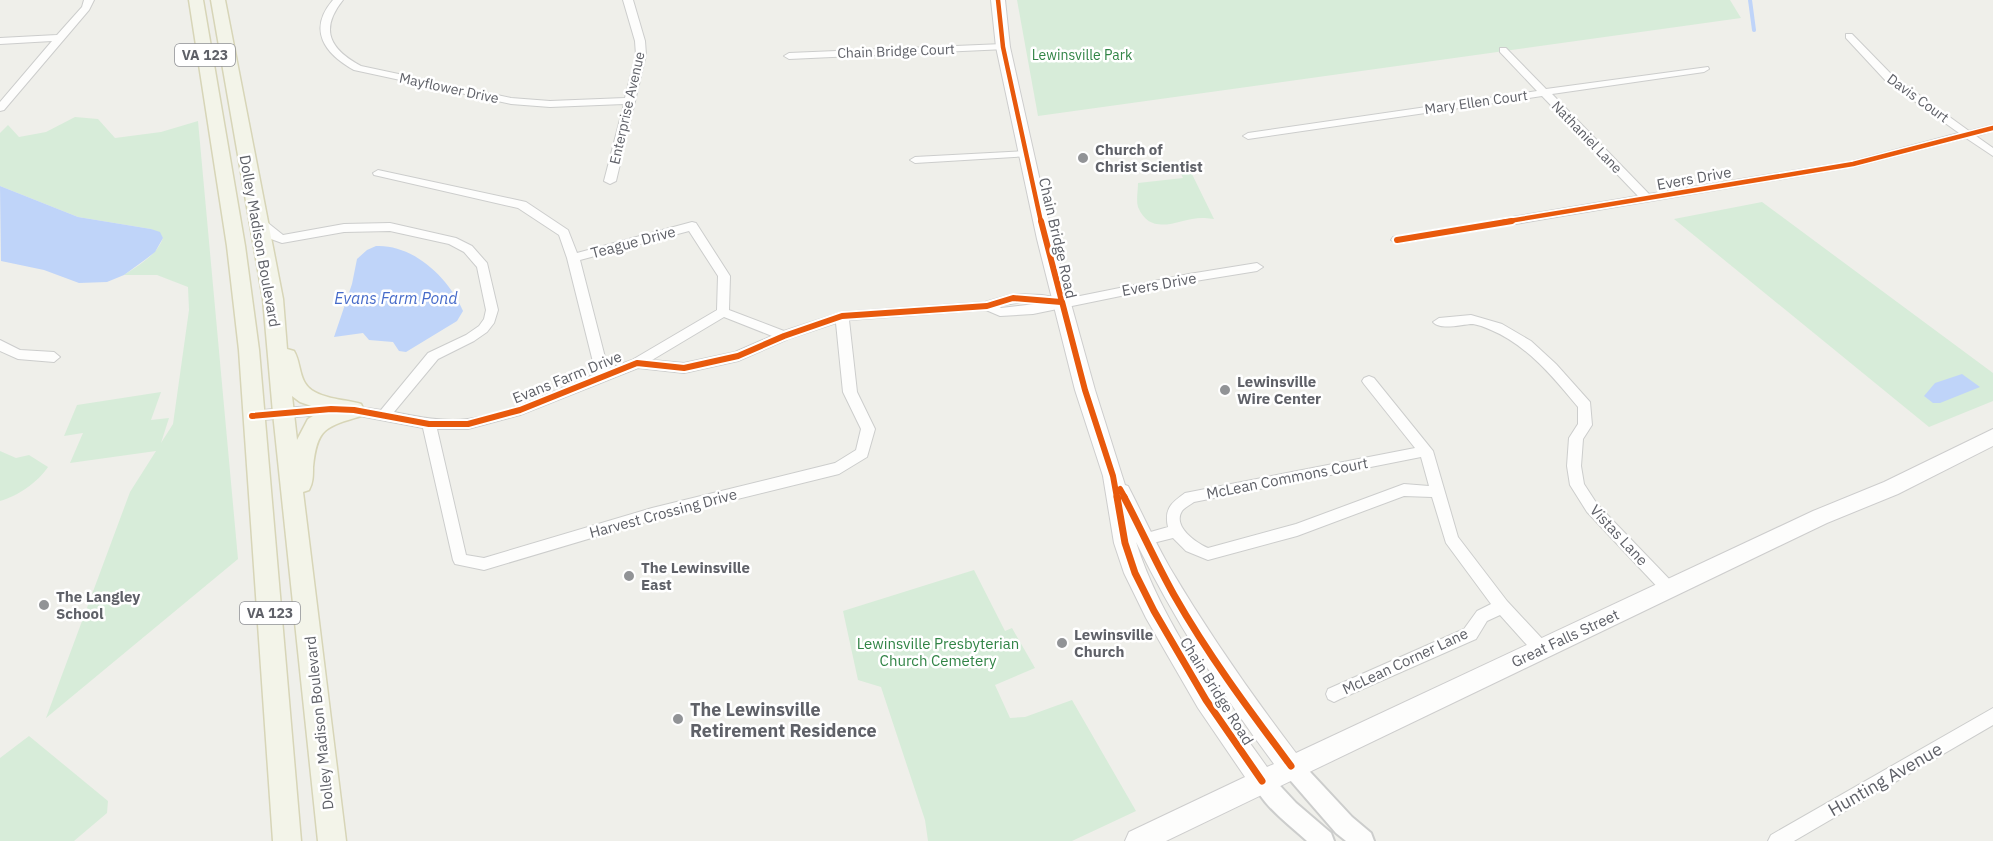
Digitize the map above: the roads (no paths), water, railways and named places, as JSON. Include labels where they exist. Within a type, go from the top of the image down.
[{"type":"main road","name":"Dolley Madison Boulevard","points":[[196,0],[236,246],[249,350],[252,416],[281,740],[287,841]]},
{"type":"main road","name":"Dolley Madison Boulevard","points":[[218,0],[275,319],[283,413],[332,841]]},
{"type":"main road","name":"Chain Bridge Road","points":[[998,0],[1003,47],[1061,303],[1085,390],[1113,476],[1125,543],[1135,573],[1159,621],[1206,700],[1262,781]]},
{"type":"main road","points":[[275,319],[297,388],[311,399],[354,410]]},
{"type":"main road","points":[[298,529],[305,439],[316,423],[323,418],[339,412],[354,410]]},
{"type":"main road","name":"Great Falls Street","points":[[1138,841],[1291,766],[1542,650],[1820,517],[1891,488],[1993,437]]},
{"type":"main road","name":"Chain Bridge Road","points":[[1113,476],[1161,572],[1184,610],[1256,720],[1291,766]]},
{"type":"street","points":[[0,108],[86,8],[89,0]]},
{"type":"street","name":"Mayflower Drive","points":[[338,0],[325,18],[325,29],[332,50],[338,57],[358,68],[511,101],[550,104],[629,101]]},
{"type":"street","name":"Enterprise Avenue","points":[[610,181],[641,55],[640,41],[628,0]]},
{"type":"street","name":"Davis Court","points":[[1849,36],[1889,78],[1993,153]]},
{"type":"street","points":[[0,40],[61,38]]},
{"type":"street","name":"Chain Bridge Court","points":[[789,56],[1003,47]]},
{"type":"street","name":"Nathaniel Lane","points":[[1503,50],[1647,199]]},
{"type":"street","name":"Mary Ellen Court","points":[[1248,136],[1704,69]]},
{"type":"street","name":"Evers Drive","points":[[1397,240],[1853,164],[1993,128]]},
{"type":"street","points":[[915,160],[1026,154]]},
{"type":"street","points":[[378,173],[522,205],[564,233],[573,258],[603,375]]},
{"type":"street","points":[[257,218],[274,236],[282,239],[367,226],[410,230],[452,241],[468,249],[483,266],[492,310],[490,320],[483,330],[433,356],[384,414]]},
{"type":"street","name":"Teague Drive","points":[[573,258],[692,226],[724,276],[723,312]]},
{"type":"street","name":"Evers Drive","points":[[1061,303],[1257,267]]},
{"type":"street","name":"Evans Farm Drive","points":[[637,363],[684,368],[738,356],[784,336],[842,316],[987,306],[1000,312],[1033,310],[1061,303]]},
{"type":"street","points":[[723,312],[784,336]]},
{"type":"street","name":"Evans Farm Drive","points":[[252,416],[354,410],[429,424],[449,425],[488,420],[520,410],[637,363],[723,312]]},
{"type":"street","name":"Harvest Crossing Drive","points":[[429,424],[460,560],[484,564],[652,514],[839,468],[862,453],[868,429],[850,392],[842,316]]},
{"type":"street","name":"Vistas Lane","points":[[1439,322],[1480,321],[1525,342],[1557,372],[1585,406],[1585,425],[1576,438],[1574,466],[1577,485],[1592,508],[1669,589]]},
{"type":"street","points":[[0,345],[18,354],[54,357]]},
{"type":"street","points":[[1369,381],[1426,451],[1450,539],[1502,606],[1542,650]]},
{"type":"street","name":"McLean Commons Court","points":[[1176,531],[1173,517],[1176,507],[1190,497],[1426,451]]},
{"type":"street","points":[[1145,539],[1176,531],[1191,547],[1208,554],[1297,530],[1404,490],[1438,492]]},
{"type":"street","name":"McLean Corner Lane","points":[[1334,694],[1470,634],[1482,616],[1502,606]]},
{"type":"street","name":"Hunting Avenue","points":[[1777,841],[1993,716]]},
{"type":"street","name":"Chain Bridge Road","points":[[1291,766],[1344,825],[1363,841]]},
{"type":"street","name":"Chain Bridge Road","points":[[1262,781],[1288,810],[1323,841]]},
{"type":"water","points":[[0,186],[78,217],[151,229],[160,232],[163,238],[155,252],[124,275],[107,282],[79,283],[44,270],[1,261]]},
{"type":"water","name":"Evans Farm Pond","points":[[376,246],[403,251],[428,265],[439,275],[463,311],[457,321],[406,352],[399,351],[393,342],[369,340],[363,333],[334,337],[352,284],[357,259]]},
{"type":"water","points":[[1962,374],[1980,387],[1940,403],[1933,403],[1924,396],[1935,383]]},
{"type":"waterway","points":[[1750,0],[1754,30]]},
{"type":"place","name":"Church of Christ Scientist","points":[[1083,158]]},
{"type":"place","name":"Lewinsville Wire Center","points":[[1225,390]]},
{"type":"place","name":"The Lewinsville East","points":[[629,576]]},
{"type":"place","name":"The Langley School","points":[[44,605]]},
{"type":"place","name":"Lewinsville Church","points":[[1062,643]]},
{"type":"place","name":"The Lewinsville Retirement Residence","points":[[678,719]]},
{"type":"park label","name":"Lewinsville Park","points":[[1082,55]]},
{"type":"park label","name":"Lewinsville Presbyterian Church Cemetery","points":[[938,652]]}]
